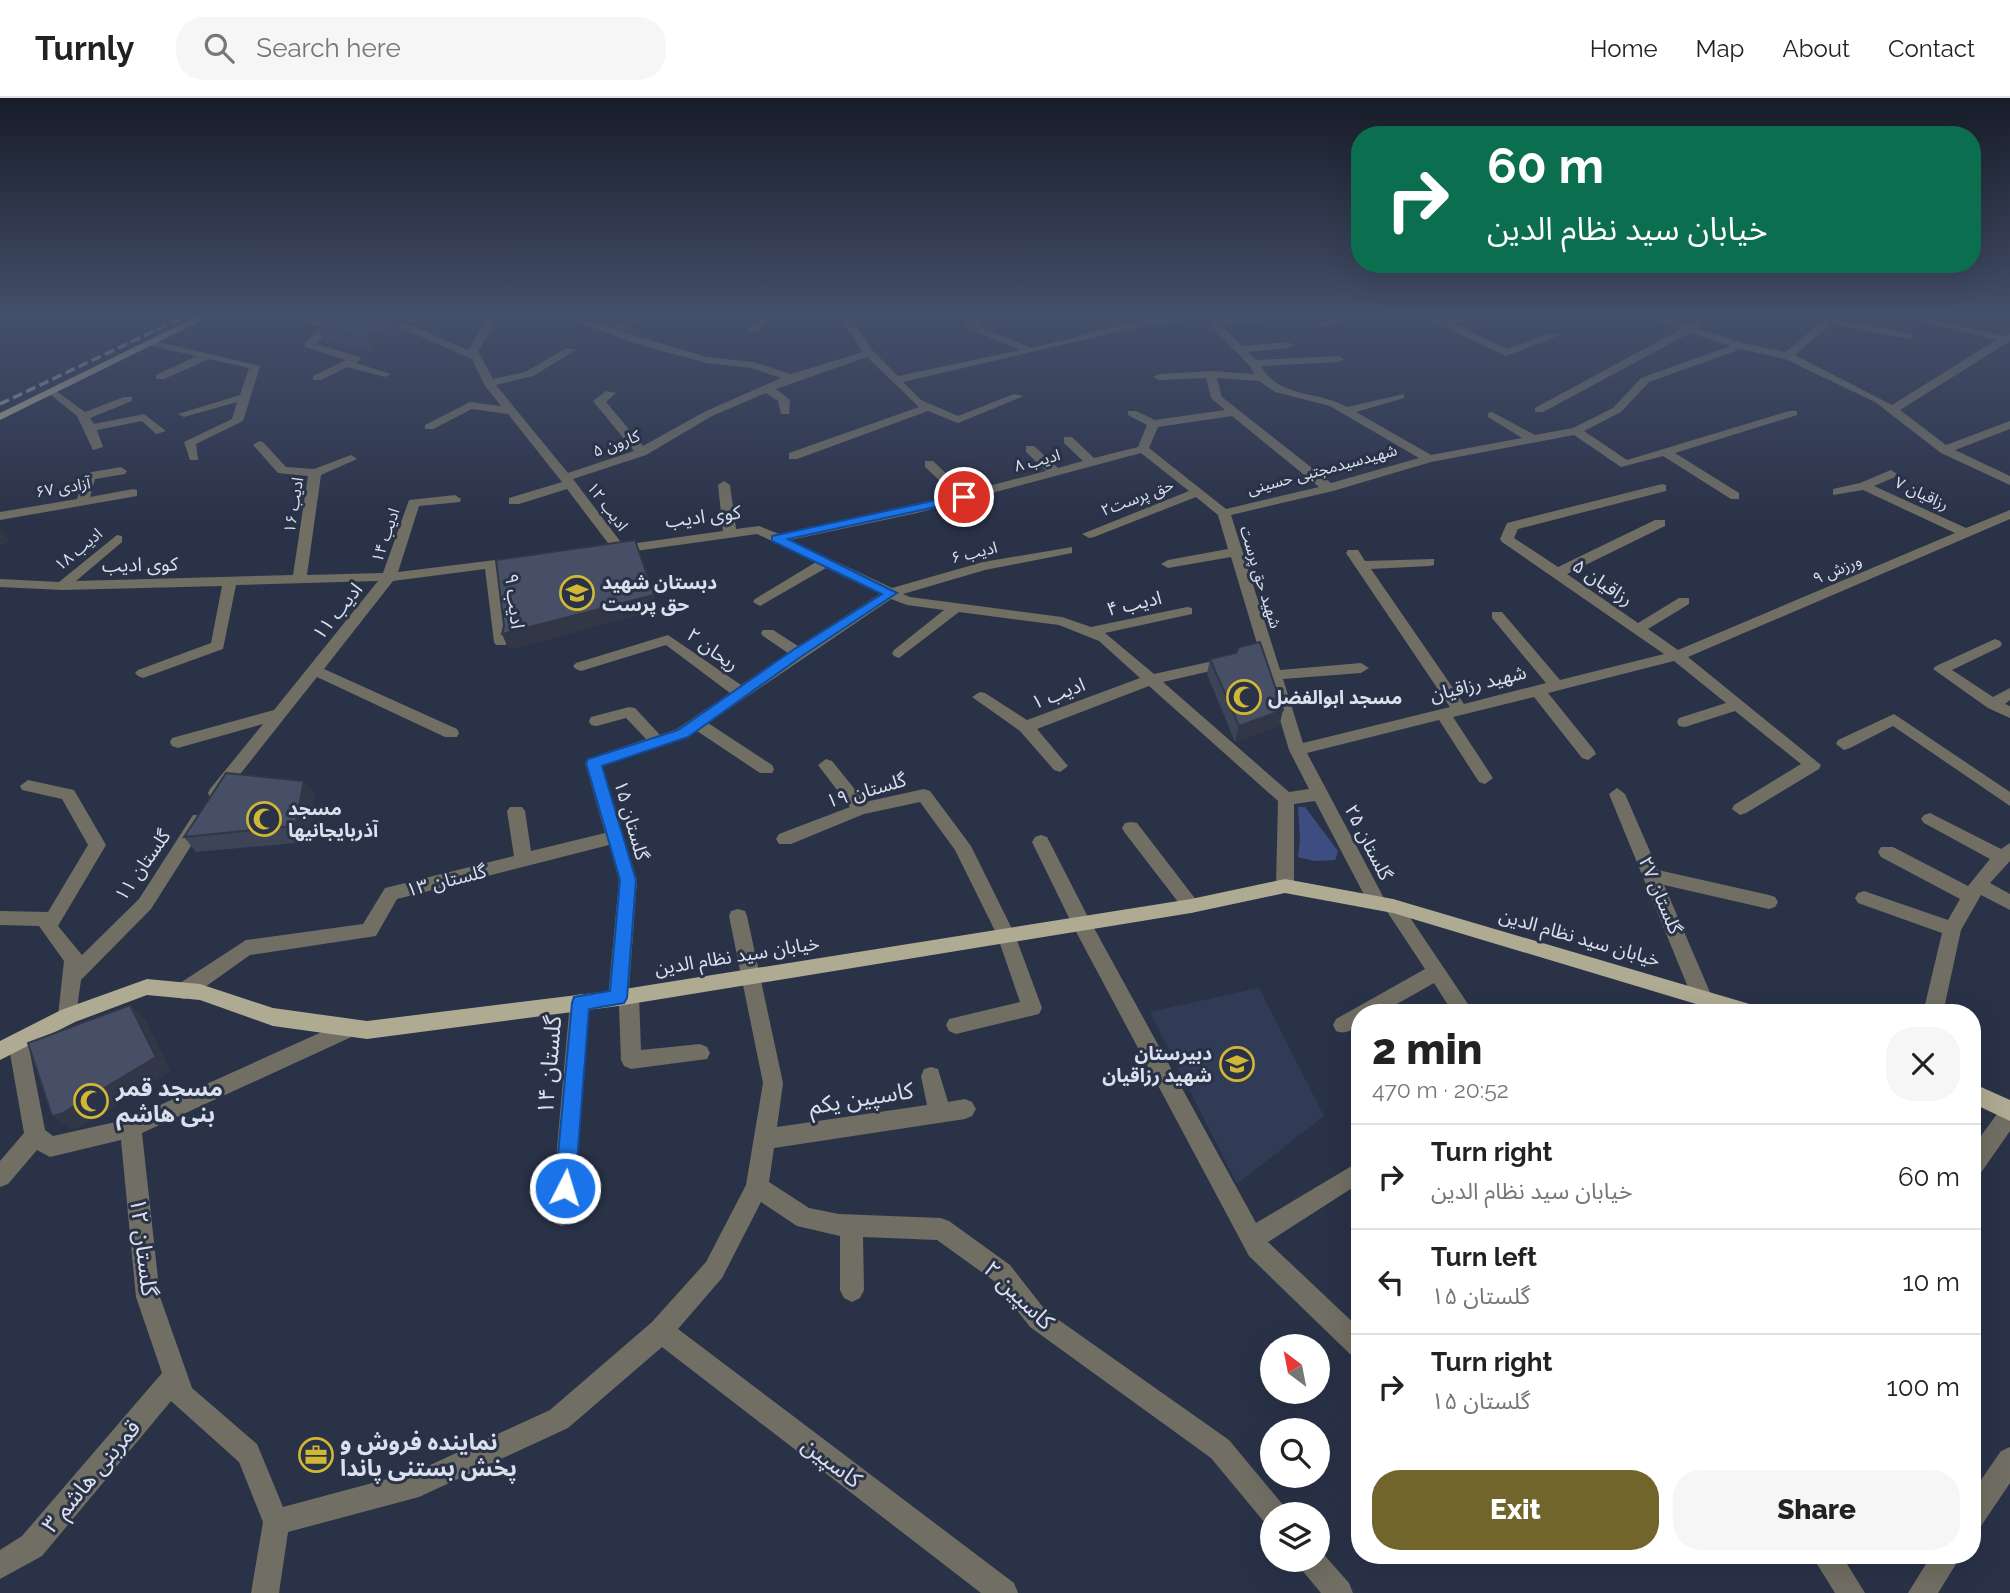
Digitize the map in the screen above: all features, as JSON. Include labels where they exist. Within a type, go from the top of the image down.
[{"type":"main road","points":[[0,417],[65,385]]},
{"type":"main road","name":"خیابان سید نظام الدین","points":[[9,1046],[68,1016],[147,987],[200,992],[273,1017],[367,1030],[623,997],[1191,906],[1286,886],[1385,905],[1725,1004]]},
{"type":"main road","points":[[1981,1098],[2010,1112]]},
{"type":"street","points":[[194,457],[190,442],[237,421],[248,385]]},
{"type":"street","name":"ادیب ۱۲","points":[[491,385],[619,549]]},
{"type":"street","name":"کارون ۵","points":[[514,501],[642,452],[708,414],[775,385]]},
{"type":"street","points":[[901,385],[917,402],[958,420],[1018,396]]},
{"type":"street","points":[[1213,385],[1217,398],[1329,488]]},
{"type":"street","points":[[1272,385],[1279,390],[1334,404],[1429,458]]},
{"type":"street","points":[[1539,410],[1585,385]]},
{"type":"street","name":"شهیدسیدمجتبی حسینی","points":[[1224,513],[1329,488],[1429,458],[1576,431],[1617,410],[1641,385]]},
{"type":"street","points":[[1847,385],[1879,400],[1945,450],[2010,481]]},
{"type":"street","points":[[1892,410],[1932,385]]},
{"type":"street","points":[[767,388],[784,400],[785,412]]},
{"type":"street","points":[[52,391],[84,416],[97,447]]},
{"type":"street","points":[[610,393],[599,401],[642,452]]},
{"type":"street","points":[[1345,411],[1400,396]]},
{"type":"street","points":[[184,414],[244,397]]},
{"type":"street","points":[[84,416],[128,399]]},
{"type":"street","points":[[429,427],[470,405],[512,411]]},
{"type":"street","points":[[793,456],[929,407]]},
{"type":"street","points":[[1132,412],[1153,424],[1237,412]]},
{"type":"street","points":[[1576,431],[1625,464],[1793,413]]},
{"type":"street","points":[[1492,415],[1533,439]]},
{"type":"street","points":[[91,428],[144,416],[160,430]]},
{"type":"street","points":[[1143,449],[1153,424]]},
{"type":"street","points":[[1945,450],[2010,425]]},
{"type":"street","points":[[1068,440],[1092,463]]},
{"type":"street","points":[[259,445],[282,470],[315,472]]},
{"type":"street","points":[[1030,449],[1056,474]]},
{"type":"street","name":"ادیب ۸","points":[[776,538],[964,497],[1143,449]]},
{"type":"street","name":"شهید حق پرست","points":[[1143,449],[1224,513],[1297,750]]},
{"type":"street","points":[[1665,452],[1735,496]]},
{"type":"street","name":"ادیب ۱۶","points":[[299,581],[315,472],[351,459]]},
{"type":"street","points":[[929,464],[964,497]]},
{"type":"street","points":[[82,502],[90,476],[121,471]]},
{"type":"street","points":[[1837,492],[1864,486],[1891,474]]},
{"type":"street","points":[[724,485],[730,534]]},
{"type":"street","name":"رزاقیان ۷","points":[[1864,486],[1966,533]]},
{"type":"street","name":"رزاقیان ۵","points":[[1662,488],[1512,526],[1507,539],[1677,656],[1814,765],[1740,809]]},
{"type":"street","name":"حق پرست۲","points":[[1089,534],[1198,492]]},
{"type":"street","name":"آزادی ۶۷","points":[[0,516],[133,493]]},
{"type":"street","name":"ادیب ۱۴","points":[[389,577],[414,503],[454,499]]},
{"type":"street","name":"ورزش ۹","points":[[1677,656],[2010,514]]},
{"type":"street","points":[[1557,573],[1660,523]]},
{"type":"street","name":"کوی ادیب","points":[[593,552],[759,530],[907,601],[1062,621],[1104,638],[1286,799]]},
{"type":"street","name":"ادیب ۱۸","points":[[62,586],[117,539]]},
{"type":"street","name":"ادیب ۶","points":[[797,653],[891,593],[983,566],[1067,550]]},
{"type":"street","points":[[1168,564],[1236,552]]},
{"type":"street","points":[[1429,562],[1358,559],[1460,710]]},
{"type":"street","name":"کوی ادیب","points":[[2,586],[229,583],[389,577],[529,560]]},
{"type":"street","points":[[760,601],[826,562]]},
{"type":"street","name":"ادیب ۹","points":[[491,565],[501,642]]},
{"type":"street","name":"ادیب ۱۱","points":[[314,670],[389,577]]},
{"type":"street","points":[[143,674],[218,646],[229,583]]},
{"type":"street","points":[[1638,629],[1684,601]]},
{"type":"street","points":[[899,653],[957,607]]},
{"type":"street","name":"ادیب ۴","points":[[1090,632],[1187,611]]},
{"type":"street","points":[[1497,615],[1557,685]]},
{"type":"street","points":[[768,633],[797,653]]},
{"type":"street","name":"ریحان ۲","points":[[581,666],[668,640],[741,693]]},
{"type":"street","points":[[1995,644],[1941,669],[2010,713]]},
{"type":"street","name":"گلستان ۱۵","points":[[701,1053],[631,1060],[623,997],[628,880],[593,763],[683,733],[797,653]]},
{"type":"street","name":"شهید رزاقیان","points":[[1297,750],[1677,656]]},
{"type":"street","name":"ادیب ۱","points":[[1060,766],[1026,727],[1152,680],[1227,663]]},
{"type":"street","points":[[1273,675],[1362,668]]},
{"type":"street","points":[[314,670],[451,733]]},
{"type":"street","name":"گلستان ۱۱","points":[[72,976],[145,904],[219,788],[314,670]]},
{"type":"street","points":[[1537,690],[1588,754]]},
{"type":"street","points":[[1993,704],[2010,693]]},
{"type":"street","points":[[980,697],[1026,727]]},
{"type":"street","points":[[1685,722],[1736,705]]},
{"type":"street","points":[[597,721],[629,712],[657,742]]},
{"type":"street","points":[[178,742],[279,714]]},
{"type":"street","points":[[1443,714],[1485,779]]},
{"type":"street","points":[[1844,744],[1894,719],[2010,800]]},
{"type":"street","points":[[697,724],[766,769]]},
{"type":"street","points":[[1297,750],[1320,793]]},
{"type":"street","points":[[826,765],[861,809]]},
{"type":"street","points":[[27,786],[68,794],[97,845],[48,928],[74,959],[68,1016]]},
{"type":"street","name":"گلستان ۲۵","points":[[1286,799],[1320,793],[1385,905],[1458,1004]]},
{"type":"street","name":"گلستان ۲۷","points":[[1617,794],[1654,876],[1702,997]]},
{"type":"street","name":"گلستان ۱۹","points":[[785,839],[861,809],[923,795],[962,846],[1006,935]]},
{"type":"street","points":[[1286,799],[1286,886]]},
{"type":"street","points":[[516,811],[523,860]]},
{"type":"street","points":[[1930,819],[2007,854],[1974,890],[1952,929],[1935,1004]]},
{"type":"street","points":[[1131,828],[1191,906]]},
{"type":"street","name":"گلستان ۱۳","points":[[184,991],[246,948],[369,931],[391,893],[615,837]]},
{"type":"street","points":[[1041,842],[1081,923],[1252,1239],[1258,1248],[1351,1337]]},
{"type":"street","points":[[1887,852],[1974,890],[2010,902]]},
{"type":"street","points":[[1654,876],[1769,902]]},
{"type":"street","points":[[1864,898],[1952,929]]},
{"type":"street","points":[[265,1593],[276,1522],[419,1484],[559,1419],[661,1331],[714,1269],[757,1187],[773,1083],[738,916]]},
{"type":"street","points":[[0,918],[53,919]]},
{"type":"street","points":[[956,1025],[1032,1008],[1006,935]]},
{"type":"street","points":[[1381,1004],[1437,972]]},
{"type":"street","name":"گلستان ۱۴","points":[[562,1215],[580,1003]]},
{"type":"street","points":[[9,1046],[36,1136],[50,1147],[131,1128],[351,1028]]},
{"type":"street","points":[[931,1076],[940,1113]]},
{"type":"street","name":"کاسپین یکم","points":[[764,1139],[965,1109]]},
{"type":"street","points":[[1981,1154],[2010,1112]]},
{"type":"street","name":"گلستان ۱۲","points":[[131,1128],[148,1297],[181,1396],[248,1453],[276,1522]]},
{"type":"street","points":[[0,1177],[36,1136]]},
{"type":"street","points":[[1252,1239],[1351,1177]]},
{"type":"street","name":"کاسپین ۲","points":[[757,1187],[804,1218],[851,1225],[941,1229],[1002,1273],[1038,1319],[1220,1449],[1264,1502]]},
{"type":"street","points":[[851,1225],[852,1290]]},
{"type":"street","name":"کاسپین","points":[[661,1331],[1004,1593]]},
{"type":"street","name":"قمربنی هاشم ۳","points":[[0,1565],[32,1546],[175,1377]]},
{"type":"street","points":[[1981,1505],[2008,1468]]},
{"type":"street","points":[[1831,1564],[1851,1593]]},
{"type":"street","points":[[1927,1591],[1942,1564]]},
{"type":"street","points":[[1322,1572],[1339,1593]]},
{"type":"shaded area","points":[[1298,807],[1305,807],[1338,851],[1335,860],[1314,861],[1298,857]]},
{"type":"shaded area","name":"دبیرستان شهید رزاقیان","points":[[1259,988],[1324,1116],[1237,1184],[1150,1012]]},
{"type":"building","name":"دبستان شهید حق پرست","points":[[635,540],[654,595],[502,634],[504,626],[496,560]]},
{"type":"building","name":"مسجد ابوالفضل","points":[[1260,642],[1283,710],[1239,726],[1210,659],[1236,653],[1239,647]]},
{"type":"building","points":[[226,773],[304,781],[295,826],[184,837]]},
{"type":"building","name":"مسجد قمر بنی هاشم","points":[[130,1005],[156,1057],[61,1114],[52,1116],[28,1043]]},
{"type":"railway","points":[[0,404],[41,385]]},
{"type":"place","name":"دبستان شهید حق پرست","points":[[577,593]]},
{"type":"place","name":"مسجد ابوالفضل","points":[[1244,697]]},
{"type":"place","name":"مسجد آذربایجانیها","points":[[264,819]]},
{"type":"place","name":"دبیرستان شهید رزاقیان","points":[[1237,1064]]},
{"type":"place","name":"مسجد قمر بنی هاشم","points":[[91,1101]]},
{"type":"place","name":"نماینده فروش و پخش بستنی پاندا","points":[[316,1455]]},
{"type":"route","points":[[565,1188],[580,1003],[618,998],[628,880],[593,763],[683,733],[797,653],[891,593],[776,538],[964,497]]}]
